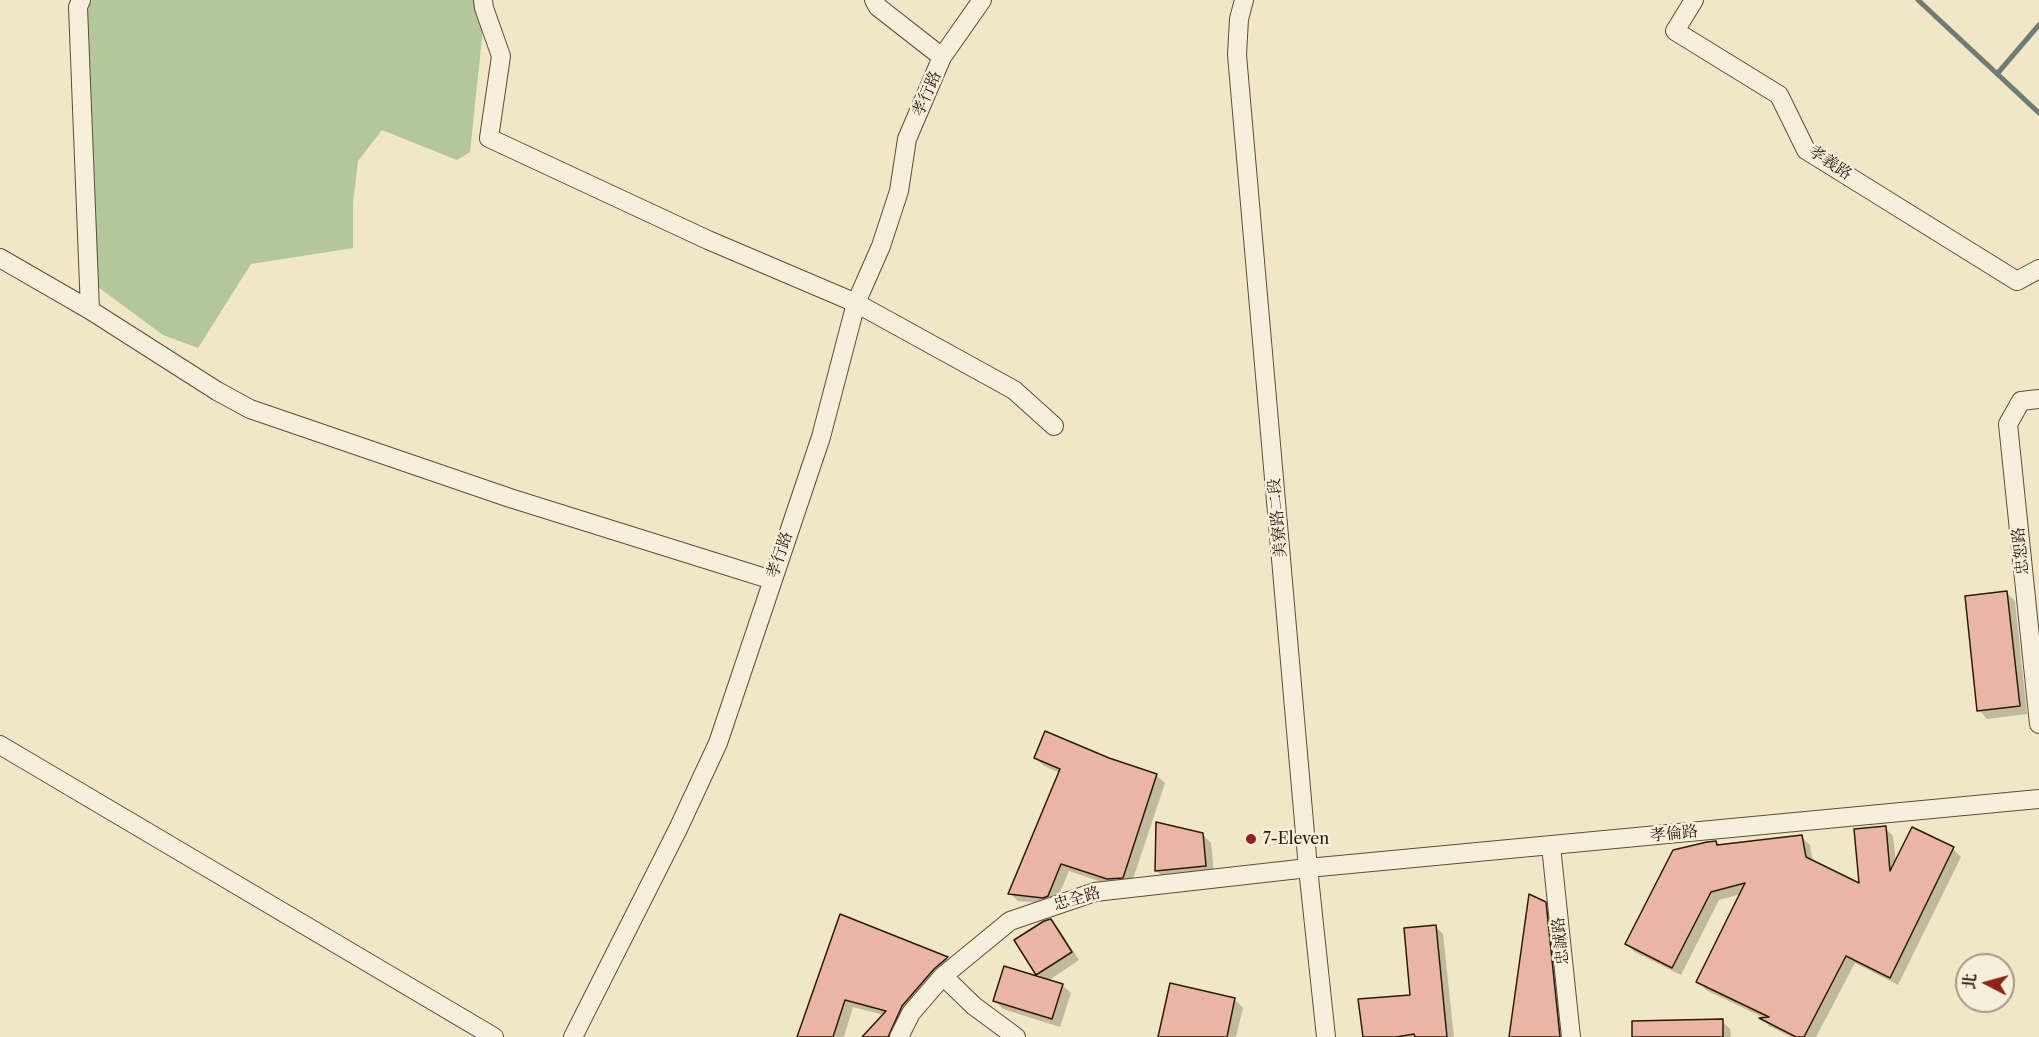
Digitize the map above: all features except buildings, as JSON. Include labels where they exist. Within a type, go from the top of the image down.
[{"type":"street","points":[[81,0],[78,7],[90,310]]},
{"type":"street","points":[[483,0],[501,56],[489,138],[708,240],[856,303],[1014,390],[1054,426]]},
{"type":"street","name":"孝行路","points":[[874,0],[878,7],[942,57]]},
{"type":"street","name":"孝行路","points":[[573,1037],[678,830],[718,744],[820,437],[856,303],[881,246],[899,190],[907,139],[942,57],[982,0]]},
{"type":"street","name":"美寮路二段","points":[[1244,0],[1239,19],[1237,55],[1308,868],[1326,1037]]},
{"type":"street","name":"孝義路","points":[[1694,0],[1675,31],[1779,95],[1806,150],[2017,281],[2039,269]]},
{"type":"street","points":[[0,258],[90,310],[217,391],[250,409],[510,498],[772,580]]},
{"type":"street","name":"忠恕路","points":[[2039,399],[2021,400],[2008,424],[2031,573],[2039,724]]},
{"type":"street","points":[[0,745],[494,1037]]},
{"type":"street","name":"孝倫路","points":[[1308,868],[2039,799]]},
{"type":"street","name":"忠誠路","points":[[1551,846],[1570,1037]]},
{"type":"street","name":"忠全路","points":[[898,1037],[911,1013],[943,976],[1010,921],[1095,892],[1308,868]]},
{"type":"street","points":[[943,976],[974,1006],[1016,1037]]},
{"type":"green space","points":[[86,0],[486,0],[470,152],[457,160],[382,130],[358,161],[353,203],[353,248],[251,264],[198,348],[163,335],[94,284]]},
{"type":"waterway","points":[[1918,0],[2039,113]]},
{"type":"waterway","points":[[1997,74],[2039,25]]},
{"type":"place","name":"7-Eleven","points":[[1251,839]]}]
